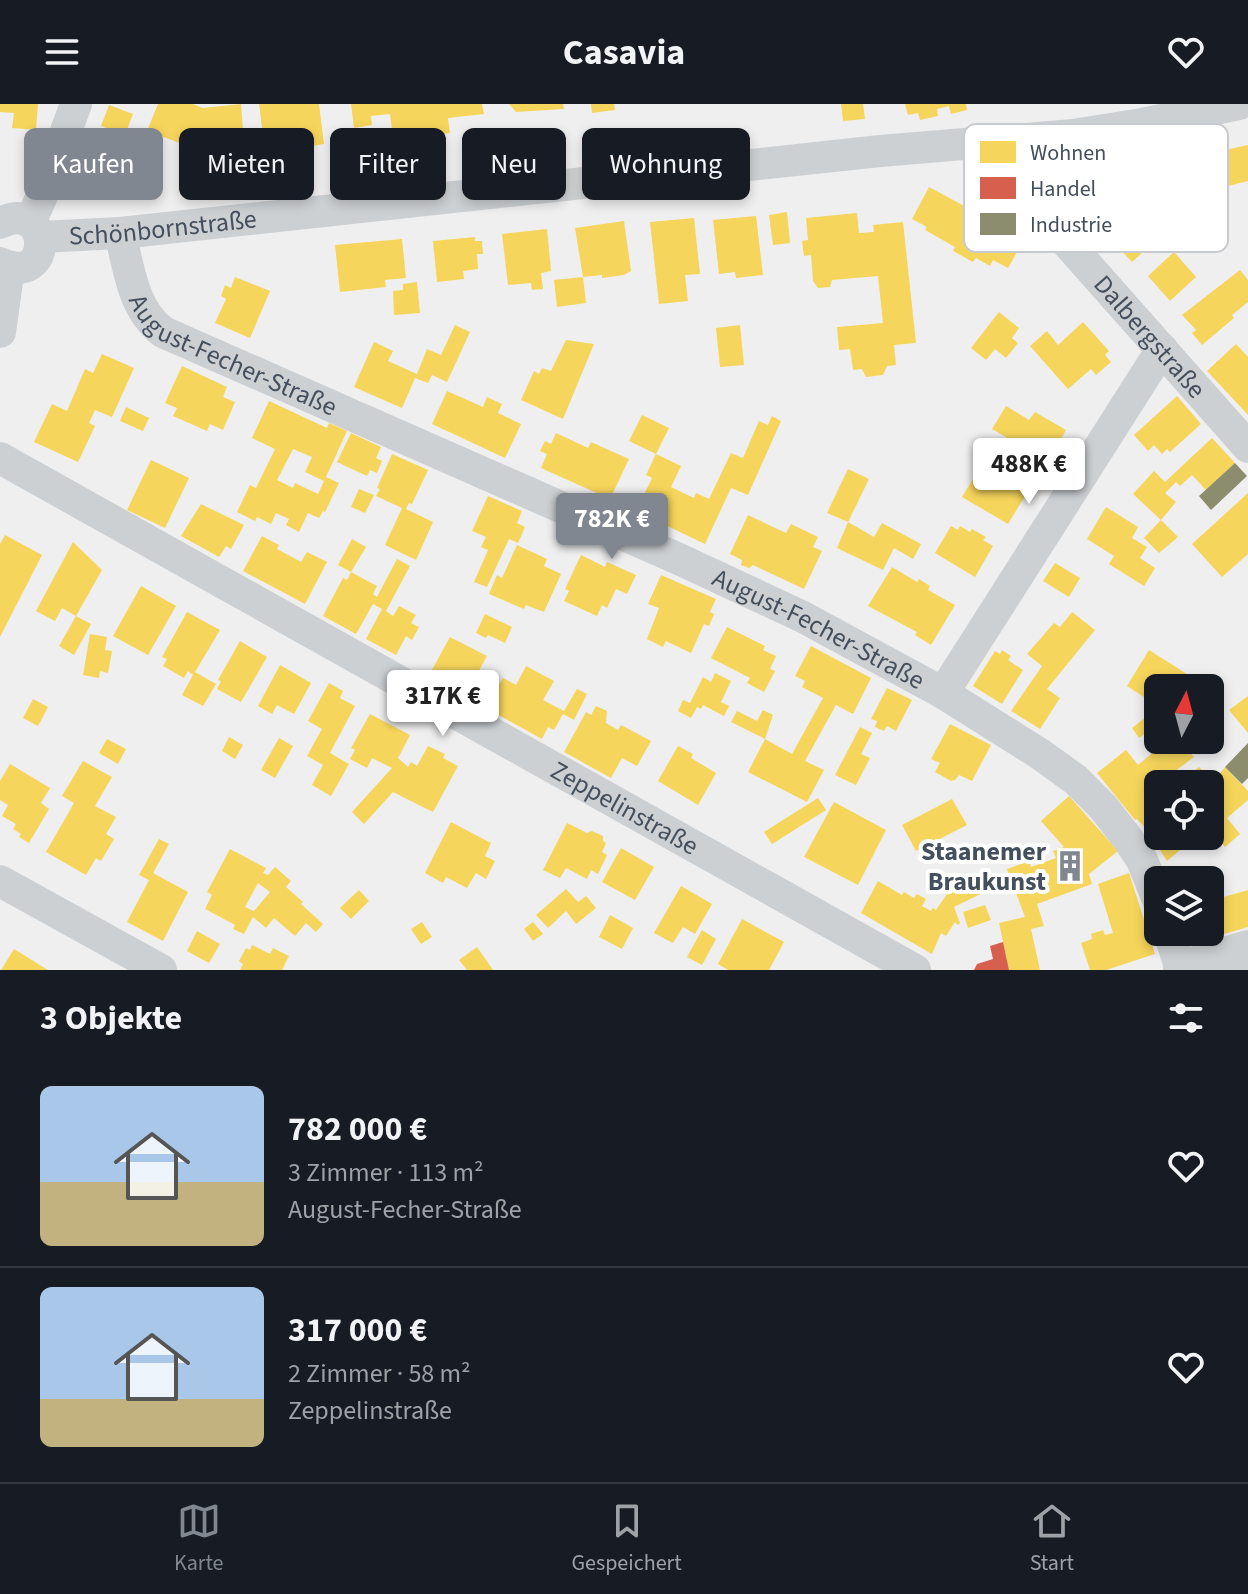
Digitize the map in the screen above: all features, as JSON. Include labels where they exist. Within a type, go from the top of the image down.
[{"type":"street","points":[[23,227],[42,196],[76,104]]},
{"type":"street","name":"Schönbornstraße","points":[[1141,124],[1239,104]]},
{"type":"street","name":"Schönbornstraße","points":[[23,227],[120,233],[964,144]]},
{"type":"street","name":"Schönbornstraße","points":[[4,265],[22,268],[36,259],[41,245],[23,227]]},
{"type":"street","name":"August-Fecher-Straße","points":[[120,233],[138,301],[148,318],[163,332],[681,560],[803,617],[943,693],[1058,766],[1085,789],[1103,807],[1144,866]]},
{"type":"street","name":"Dalbergstraße","points":[[1076,252],[1248,447]]},
{"type":"street","points":[[0,332],[4,265]]},
{"type":"street","points":[[943,693],[1162,349]]},
{"type":"street","name":"Zeppelinstraße","points":[[0,458],[915,970]]},
{"type":"street","points":[[0,881],[161,970]]},
{"type":"street","points":[[1174,946],[1182,970],[1248,950]]},
{"type":"building: Wohnen","points":[[0,104],[38,104],[36,128],[12,128],[14,113],[0,112]]},
{"type":"building: Wohnen","points":[[158,104],[193,104],[203,108],[241,104],[243,128],[179,128],[179,143],[163,137],[163,128],[148,128]]},
{"type":"building: Wohnen","points":[[259,104],[319,104],[324,144],[314,146],[314,128],[262,128]]},
{"type":"building: Wohnen","points":[[351,104],[482,104],[484,114],[448,118],[450,133],[446,133],[446,128],[392,128],[390,114],[371,116],[372,125],[354,128]]},
{"type":"building: Wohnen","points":[[509,104],[563,104],[564,109],[516,112]]},
{"type":"building: Wohnen","points":[[591,104],[614,104],[615,110],[592,113]]},
{"type":"building: Wohnen","points":[[841,104],[863,104],[865,119],[843,121]]},
{"type":"building: Wohnen","points":[[905,104],[966,104],[967,110],[951,114],[949,106],[937,109],[938,116],[920,120],[918,113],[908,115]]},
{"type":"building: Wohnen","points":[[109,105],[133,114],[128,128],[101,126]]},
{"type":"building: Wohnen","points":[[1248,145],[1248,181],[1228,186],[1228,149]]},
{"type":"building: Wohnen","points":[[929,187],[964,206],[964,252],[1017,252],[1008,268],[993,260],[990,266],[976,258],[973,262],[953,251],[955,247],[912,219]]},
{"type":"building: Wohnen","points":[[787,212],[790,243],[773,245],[769,215]]},
{"type":"building: Wohnen","points":[[857,213],[859,233],[874,232],[873,225],[903,222],[916,343],[894,345],[896,365],[887,366],[883,375],[866,377],[862,369],[853,370],[850,349],[839,350],[837,327],[883,323],[878,276],[832,280],[830,287],[818,288],[813,281],[811,255],[804,256],[802,241],[808,240],[806,218]]},
{"type":"building: Wohnen","points":[[756,216],[763,275],[736,278],[735,272],[719,274],[713,220]]},
{"type":"building: Wohnen","points":[[694,218],[700,274],[685,275],[688,301],[659,304],[650,222]]},
{"type":"building: Wohnen","points":[[624,221],[631,271],[602,278],[602,275],[583,277],[575,228]]},
{"type":"building: Wohnen","points":[[547,229],[551,271],[541,273],[543,289],[532,290],[531,283],[508,285],[502,234]]},
{"type":"building: Wohnen","points":[[475,237],[475,241],[482,241],[483,254],[477,254],[478,269],[463,271],[464,279],[437,282],[433,241]]},
{"type":"building: Wohnen","points":[[402,239],[406,278],[385,280],[386,287],[340,292],[335,245]]},
{"type":"building: Wohnen","points":[[1123,252],[1143,252],[1132,262]]},
{"type":"building: Wohnen","points":[[1174,252],[1196,277],[1170,301],[1148,276]]},
{"type":"building: Wohnen","points":[[1240,270],[1248,280],[1248,302],[1202,345],[1192,333],[1196,330],[1182,315]]},
{"type":"building: Wohnen","points":[[235,277],[270,291],[250,338],[215,323],[226,299],[221,296],[225,285],[231,288]]},
{"type":"building: Wohnen","points":[[583,277],[586,303],[557,307],[554,280]]},
{"type":"building: Wohnen","points":[[417,282],[420,313],[394,315],[393,291],[403,290],[403,284]]},
{"type":"building: Wohnen","points":[[999,312],[1019,328],[1012,338],[1018,343],[1006,358],[995,349],[986,360],[971,348]]},
{"type":"building: Wohnen","points":[[1083,322],[1109,351],[1105,355],[1111,362],[1096,375],[1091,369],[1068,389],[1030,346],[1047,331],[1058,345]]},
{"type":"building: Wohnen","points":[[455,325],[470,332],[447,382],[432,375],[428,383],[415,378],[402,408],[354,387],[374,342],[393,351],[388,361],[417,374],[427,349],[441,355]]},
{"type":"building: Wohnen","points":[[740,325],[744,365],[720,367],[716,328]]},
{"type":"building: Wohnen","points":[[566,340],[594,344],[563,419],[521,400],[534,371],[539,374],[542,368],[551,371]]},
{"type":"building: Wohnen","points":[[1236,344],[1248,357],[1248,415],[1207,371]]},
{"type":"building: Wohnen","points":[[102,354],[134,368],[112,417],[95,410],[89,423],[95,426],[78,462],[34,442],[52,404],[67,411],[85,369],[93,373]]},
{"type":"building: Wohnen","points":[[182,366],[227,387],[223,397],[235,402],[223,430],[210,424],[207,431],[173,416],[177,408],[165,403]]},
{"type":"building: Wohnen","points":[[447,391],[483,407],[487,397],[502,404],[498,413],[521,424],[505,458],[432,424]]},
{"type":"building: Wohnen","points":[[1177,396],[1201,424],[1170,452],[1167,449],[1162,454],[1154,445],[1148,451],[1134,435]]},
{"type":"building: Wohnen","points":[[269,401],[327,428],[329,423],[347,431],[326,477],[339,483],[325,512],[319,518],[308,513],[299,532],[286,525],[289,519],[276,513],[271,524],[257,517],[255,521],[237,512],[250,485],[256,488],[275,449],[252,438]],"holes":[[[293,449],[312,457],[305,472],[324,481],[318,494],[295,483],[293,488],[277,480]]]},
{"type":"building: Wohnen","points":[[1006,406],[1029,420],[1035,412],[1066,430],[1048,462],[992,429]]},
{"type":"building: Wohnen","points":[[126,407],[149,418],[143,431],[120,421]]},
{"type":"building: Wohnen","points":[[642,415],[669,428],[656,454],[629,441]]},
{"type":"building: Wohnen","points":[[772,416],[781,421],[748,495],[731,488],[705,544],[636,511],[652,478],[646,475],[656,454],[681,466],[671,487],[694,498],[696,493],[709,499],[731,453],[743,458],[759,421],[768,425]]},
{"type":"building: Wohnen","points":[[351,433],[381,447],[376,458],[382,461],[377,473],[370,470],[367,476],[337,462]]},
{"type":"building: Wohnen","points":[[556,433],[588,448],[591,442],[629,459],[610,499],[541,468],[547,454],[540,451],[545,441],[551,444]]},
{"type":"building: Wohnen","points":[[1212,438],[1235,463],[1206,490],[1192,475],[1180,486],[1176,482],[1165,493],[1176,502],[1161,520],[1133,494],[1154,471],[1165,482]]},
{"type":"building: Wohnen","points":[[392,454],[428,470],[412,504],[409,503],[406,509],[433,522],[416,560],[385,545],[402,508],[376,496]]},
{"type":"building: Wohnen","points":[[985,459],[1031,486],[1008,524],[962,497]]},
{"type":"building: Wohnen","points":[[151,460],[189,478],[165,528],[127,510]]},
{"type":"building: Wohnen","points":[[848,469],[869,479],[848,522],[827,513]]},
{"type":"building: Wohnen","points":[[359,489],[374,495],[365,513],[351,507]]},
{"type":"building: Wohnen","points":[[1248,493],[1248,554],[1222,577],[1192,544]]},
{"type":"building: Wohnen","points":[[488,496],[522,511],[517,523],[525,527],[518,543],[509,539],[487,587],[474,582],[488,550],[481,547],[486,537],[472,531]]},
{"type":"building: Wohnen","points":[[201,504],[244,525],[231,549],[226,546],[219,557],[181,536]]},
{"type":"building: Wohnen","points":[[1106,507],[1138,527],[1132,538],[1147,547],[1140,558],[1155,568],[1144,586],[1109,564],[1114,556],[1087,539]]},
{"type":"building: Wohnen","points":[[748,515],[786,533],[791,524],[818,537],[813,547],[822,551],[804,589],[753,565],[749,568],[741,565],[742,560],[730,554]]},
{"type":"building: Wohnen","points":[[1161,520],[1178,537],[1159,553],[1144,538]]},
{"type":"building: Wohnen","points":[[848,522],[874,537],[882,523],[921,544],[913,559],[894,548],[883,570],[837,548]]},
{"type":"building: Wohnen","points":[[951,526],[958,530],[960,526],[970,532],[972,529],[986,537],[983,540],[993,546],[975,577],[935,553]]},
{"type":"building: Wohnen","points":[[5,535],[42,555],[0,637],[0,544]]},
{"type":"building: Wohnen","points":[[262,536],[279,545],[277,549],[301,562],[307,552],[327,562],[305,604],[243,571]]},
{"type":"building: Wohnen","points":[[352,539],[366,547],[351,572],[338,565]]},
{"type":"building: Wohnen","points":[[73,542],[102,570],[76,616],[62,608],[55,621],[36,611]]},
{"type":"building: Wohnen","points":[[517,545],[547,559],[544,566],[561,574],[544,612],[526,605],[524,609],[489,594],[497,575],[502,578]]},
{"type":"building: Wohnen","points":[[581,555],[605,567],[607,562],[636,575],[627,594],[616,589],[607,608],[602,605],[597,616],[564,601],[569,591],[565,589]]},
{"type":"building: Wohnen","points":[[397,559],[410,566],[386,611],[393,616],[399,606],[416,615],[411,623],[419,627],[412,640],[406,636],[396,655],[366,639],[382,609],[373,604],[356,634],[323,616],[343,578],[347,580],[351,572],[377,586],[373,594],[377,597]]},
{"type":"building: Wohnen","points":[[1055,563],[1080,578],[1069,597],[1043,581]]},
{"type":"building: Wohnen","points":[[892,567],[917,582],[919,579],[930,586],[928,590],[955,605],[931,645],[915,635],[917,632],[868,606]]},
{"type":"building: Wohnen","points":[[661,575],[716,599],[710,612],[714,614],[709,626],[704,624],[691,653],[666,641],[663,647],[647,639],[659,608],[648,604]]},
{"type":"building: Wohnen","points":[[141,586],[176,606],[148,655],[113,636]]},
{"type":"building: Wohnen","points":[[187,612],[220,630],[195,672],[216,684],[203,706],[182,695],[193,675],[188,671],[184,678],[163,666],[167,659],[162,657]]},
{"type":"building: Wohnen","points":[[1072,612],[1095,630],[1047,689],[1060,698],[1040,729],[1011,711],[1042,666],[1027,654],[1054,623],[1060,627]]},
{"type":"building: Wohnen","points":[[485,614],[512,627],[505,643],[476,633]]},
{"type":"building: Wohnen","points":[[76,616],[91,624],[74,655],[59,646]]},
{"type":"building: Wohnen","points":[[727,627],[765,646],[763,650],[776,656],[770,669],[775,671],[764,692],[747,683],[750,678],[711,658]]},
{"type":"building: Wohnen","points":[[90,634],[107,637],[105,650],[112,651],[108,673],[100,671],[99,678],[83,675]]},
{"type":"building: Wohnen","points":[[450,637],[487,656],[465,696],[428,677]]},
{"type":"building: Wohnen","points":[[240,641],[267,657],[241,702],[217,689],[221,681],[218,680]]},
{"type":"building: Wohnen","points":[[811,646],[871,678],[853,714],[836,705],[805,761],[824,770],[807,802],[748,772],[765,739],[792,754],[823,698],[802,687],[805,681],[795,676]]},
{"type":"building: Wohnen","points":[[1002,650],[1011,656],[1008,660],[1023,670],[1002,704],[973,686],[995,651],[1000,654]]},
{"type":"building: Wohnen","points":[[1149,650],[1187,674],[1144,674],[1144,697],[1127,686]]},
{"type":"building: Wohnen","points":[[280,665],[311,683],[294,714],[277,705],[272,714],[258,706]]},
{"type":"building: Wohnen","points":[[526,666],[554,681],[543,700],[564,711],[577,689],[587,694],[574,720],[563,714],[554,730],[548,727],[542,739],[486,708],[503,678],[516,685]]},
{"type":"building: Wohnen","points":[[715,673],[731,681],[721,702],[729,706],[724,716],[703,705],[701,709],[697,707],[691,718],[678,711],[683,700],[690,703],[703,677],[711,682]]},
{"type":"building: Wohnen","points":[[329,683],[343,691],[340,698],[355,706],[330,753],[349,764],[331,796],[312,785],[323,765],[307,756],[322,729],[308,721]]},
{"type":"building: Wohnen","points":[[887,688],[912,700],[896,731],[887,726],[884,731],[875,727],[877,721],[871,719]]},
{"type":"building: Wohnen","points":[[1248,696],[1248,733],[1229,710]]},
{"type":"building: Wohnen","points":[[33,699],[48,707],[38,726],[23,718]]},
{"type":"building: Wohnen","points":[[596,706],[607,711],[606,723],[618,730],[621,725],[651,741],[637,766],[622,758],[611,778],[564,752],[586,712],[591,715]]},
{"type":"building: Wohnen","points":[[763,710],[773,715],[765,739],[731,722],[737,711],[757,721]]},
{"type":"building: Wohnen","points":[[370,714],[410,735],[398,758],[408,767],[411,762],[417,766],[428,746],[445,754],[443,758],[458,766],[433,812],[393,792],[364,824],[352,812],[392,768],[372,758],[367,768],[350,759],[355,750],[351,748]]},
{"type":"building: Wohnen","points":[[1144,719],[1144,734],[1139,738],[1132,728]]},
{"type":"building: Wohnen","points":[[950,724],[991,745],[972,781],[959,775],[951,781],[935,772],[940,763],[931,759]]},
{"type":"building: Wohnen","points":[[860,727],[872,733],[861,754],[870,758],[856,785],[835,775]]},
{"type":"building: Wohnen","points":[[229,737],[243,745],[235,759],[222,751]]},
{"type":"building: Wohnen","points":[[279,738],[293,746],[275,778],[261,770]]},
{"type":"building: Wohnen","points":[[107,739],[126,749],[118,764],[99,753]]},
{"type":"building: Wohnen","points":[[678,746],[716,773],[698,805],[658,781]]},
{"type":"building: Wohnen","points":[[1126,750],[1138,765],[1151,754],[1192,754],[1194,757],[1177,770],[1144,770],[1144,827],[1097,773]]},
{"type":"building: Wohnen","points":[[83,761],[112,777],[95,806],[116,817],[106,834],[114,839],[101,861],[96,858],[86,875],[46,852],[74,803],[62,796]]},
{"type":"building: Wohnen","points":[[10,764],[50,788],[41,803],[49,809],[29,843],[13,829],[16,824],[2,816],[8,805],[0,800],[0,781]]},
{"type":"building: Wohnen","points":[[1225,767],[1248,791],[1248,800],[1227,818],[1240,834],[1225,847]]},
{"type":"building: Wohnen","points":[[1069,796],[1118,851],[1089,874],[1092,884],[1037,904],[1044,926],[1031,929],[1040,970],[1009,970],[999,923],[1025,917],[1007,869],[1029,861],[1031,867],[1056,858],[1053,851],[1064,847],[1041,821]]},
{"type":"building: Wohnen","points":[[818,798],[826,810],[772,844],[764,832]]},
{"type":"building: Wohnen","points":[[952,799],[967,825],[916,851],[902,825]]},
{"type":"building: Wohnen","points":[[834,802],[886,830],[858,885],[804,857]]},
{"type":"building: Wohnen","points":[[451,822],[491,843],[485,856],[495,861],[486,879],[476,873],[467,888],[446,877],[443,883],[425,873]]},
{"type":"building: Wohnen","points":[[567,823],[587,833],[592,831],[603,836],[606,843],[602,852],[607,855],[598,874],[591,870],[587,879],[566,868],[560,878],[543,870]]},
{"type":"building: Wohnen","points":[[159,839],[169,844],[153,873],[188,892],[163,941],[127,922],[149,880],[139,875]]},
{"type":"building: Wohnen","points":[[621,848],[654,867],[635,900],[602,882]]},
{"type":"building: Wohnen","points":[[230,849],[266,868],[263,873],[268,875],[275,867],[291,881],[286,887],[323,924],[316,932],[306,923],[295,936],[274,918],[266,928],[253,917],[244,934],[233,929],[235,925],[205,909],[212,895],[207,892]],"holes":[[[258,883],[270,892],[254,911],[245,907]]]},
{"type":"building: Wohnen","points":[[1160,850],[1180,850],[1167,861]]},
{"type":"building: Wohnen","points":[[1129,873],[1144,920],[1144,946],[1152,946],[1155,954],[1106,970],[1090,970],[1081,943],[1092,939],[1091,934],[1103,930],[1105,935],[1113,933],[1098,884]]},
{"type":"building: Wohnen","points":[[960,874],[967,886],[987,876],[993,888],[954,907],[960,923],[955,922],[946,936],[941,933],[932,954],[861,913],[878,881],[902,895],[904,892],[914,898],[917,894],[926,899],[922,906],[936,910],[947,894],[941,883]]},
{"type":"building: Wohnen","points":[[681,886],[712,904],[695,934],[683,927],[673,943],[654,933]]},
{"type":"building: Wohnen","points":[[566,889],[578,902],[586,896],[596,908],[576,924],[566,911],[548,928],[536,915]]},
{"type":"building: Wohnen","points":[[359,890],[369,901],[351,919],[340,908]]},
{"type":"building: Wohnen","points":[[1248,890],[1248,927],[1224,934],[1224,897]]},
{"type":"building: Wohnen","points":[[985,905],[991,920],[968,928],[963,912]]},
{"type":"building: Wohnen","points":[[610,915],[633,928],[622,949],[599,937]]},
{"type":"building: Wohnen","points":[[742,919],[784,942],[769,970],[728,970],[718,964]]},
{"type":"building: Wohnen","points":[[422,922],[432,937],[421,944],[411,929]]},
{"type":"building: Wohnen","points":[[533,922],[543,934],[533,941],[524,929]]},
{"type":"building: Wohnen","points":[[702,930],[716,939],[702,965],[687,957]]},
{"type":"building: Wohnen","points":[[197,931],[220,944],[209,963],[187,951]]},
{"type":"building: Wohnen","points":[[252,945],[270,954],[273,948],[289,956],[282,970],[240,970],[243,964],[239,961],[246,948],[250,950]]},
{"type":"building: Wohnen","points":[[477,947],[493,970],[467,970],[459,960]]},
{"type":"building: Wohnen","points":[[14,949],[48,970],[1,970]]},
{"type":"building: Handel","points":[[1003,942],[1009,970],[974,970],[977,964],[993,959],[990,946]]},
{"type":"building: Industrie","points":[[1235,463],[1247,476],[1211,510],[1199,496]]},
{"type":"building: Industrie","points":[[1248,743],[1248,778],[1242,784],[1225,767]]},
{"type":"place","name":"Staanemer Braukunst","points":[[1070,866]]}]
